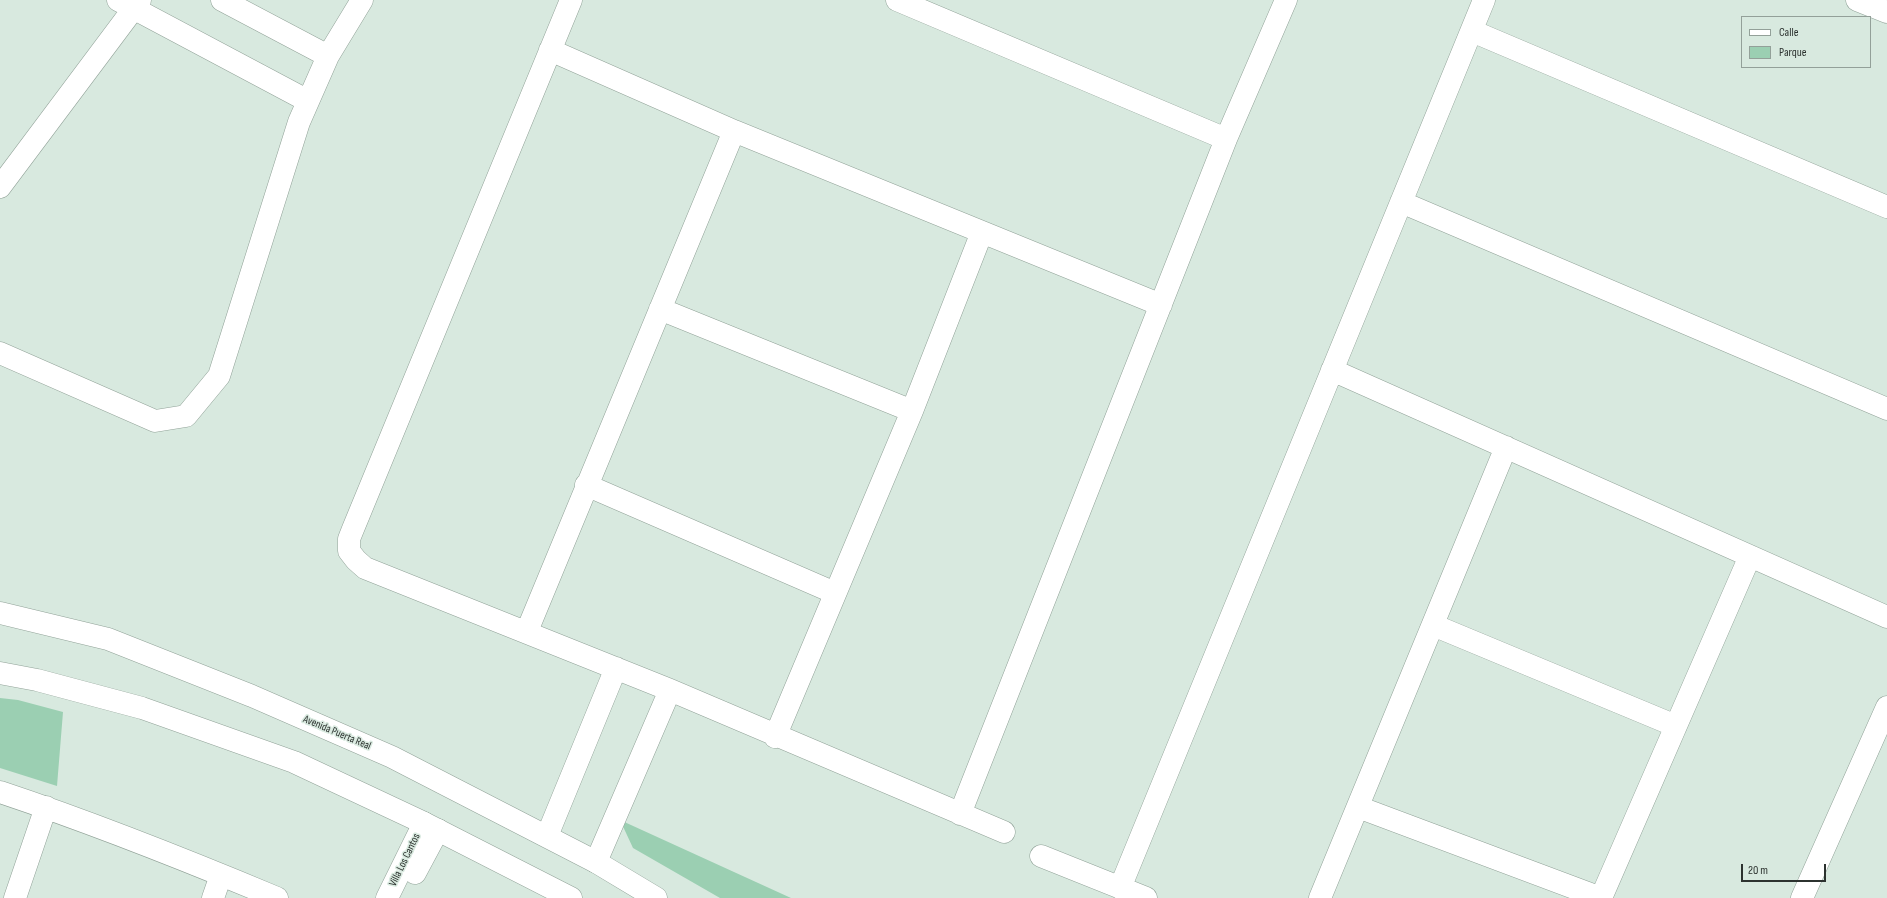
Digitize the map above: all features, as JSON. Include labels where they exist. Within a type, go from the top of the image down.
[{"type":"street","points":[[222,0],[328,56]]},
{"type":"street","points":[[0,353],[155,421],[186,416],[219,376],[299,122],[328,56],[362,0]]},
{"type":"street","points":[[571,0],[353,529],[349,539],[349,551],[365,568],[527,631],[670,690],[775,736],[1004,832]]},
{"type":"street","points":[[897,0],[1226,139]]},
{"type":"street","points":[[960,814],[1226,139],[1286,0]]},
{"type":"street","points":[[1120,888],[1484,0]]},
{"type":"street","points":[[1857,0],[1887,12]]},
{"type":"street","points":[[0,187],[131,3],[308,101]]},
{"type":"street","points":[[1472,31],[1887,207]]},
{"type":"street","points":[[550,50],[734,131],[1161,305]]},
{"type":"street","points":[[527,631],[586,485],[734,131]]},
{"type":"street","points":[[1401,202],[1887,408]]},
{"type":"street","points":[[775,736],[912,411],[982,232]]},
{"type":"street","points":[[660,309],[912,411]]},
{"type":"street","points":[[1332,370],[1887,617]]},
{"type":"street","points":[[1320,898],[1506,447]]},
{"type":"street","points":[[586,485],[835,593]]},
{"type":"street","points":[[1358,807],[1601,898],[1750,556]]},
{"type":"street","name":"Avenida Puerta Real","points":[[0,613],[108,639],[252,696],[392,757],[596,862],[656,898]]},
{"type":"street","points":[[1433,625],[1676,726]]},
{"type":"street","points":[[547,836],[616,668]]},
{"type":"street","points":[[0,673],[36,680],[156,713],[294,762],[431,827],[572,898]]},
{"type":"street","points":[[596,862],[670,690]]},
{"type":"street","points":[[1802,898],[1887,708]]},
{"type":"street","points":[[0,792],[46,807],[277,898]]},
{"type":"street","points":[[15,898],[46,807]]},
{"type":"street","name":"Villa Los Cantos","points":[[387,898],[431,827]]},
{"type":"street","name":"Villa Los Cantos","points":[[403,898],[422,859],[431,827]]},
{"type":"street","points":[[1041,856],[1146,898]]},
{"type":"street","points":[[213,898],[221,875]]},
{"type":"green space","points":[[0,698],[18,700],[63,712],[57,786],[0,768]]},
{"type":"green space","points":[[620,820],[791,898],[720,898],[633,848]]}]
